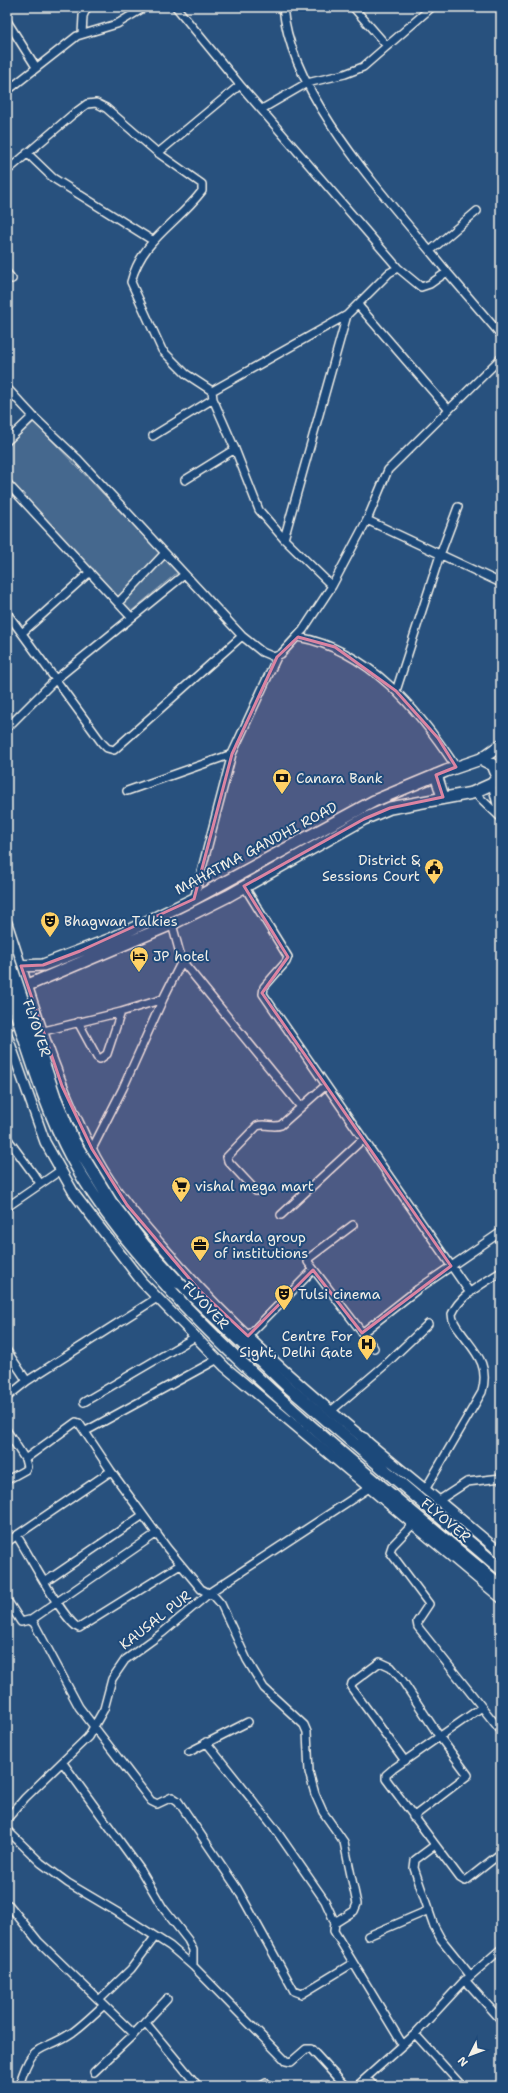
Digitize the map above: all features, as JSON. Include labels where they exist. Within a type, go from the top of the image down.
[{"type":"highway","name":"MAHATMA GANDHI ROAD","points":[[21,966],[43,965],[80,951],[194,899],[374,801],[456,767],[481,759],[501,745]]},
{"type":"highway","points":[[481,759],[493,766],[497,778]]},
{"type":"highway","points":[[436,775],[443,797]]},
{"type":"highway","name":"MAHATMA GANDHI ROAD","points":[[28,985],[172,924],[244,886],[364,819],[390,808],[474,792],[497,778]]},
{"type":"highway","name":"FLYOVER","points":[[7,954],[54,1097],[73,1140],[111,1202],[144,1246],[179,1283],[287,1386],[386,1471]]},
{"type":"highway","name":"FLYOVER","points":[[7,986],[51,1114],[72,1159],[110,1218],[182,1302],[240,1360],[310,1426],[501,1586]]},
{"type":"highway","points":[[364,1439],[386,1471],[501,1569]]},
{"type":"main road","points":[[7,923],[10,941],[28,985],[62,1086],[92,1149],[127,1205],[200,1291],[290,1376],[501,1554]]},
{"type":"main road","points":[[7,1025],[39,1016]]},
{"type":"main road","points":[[7,1035],[45,1142],[60,1170],[75,1196],[142,1282],[218,1359],[501,1598]]},
{"type":"street","points":[[82,34],[83,16],[87,7]]},
{"type":"street","points":[[7,91],[36,67],[82,34],[117,24],[145,7]]},
{"type":"street","points":[[176,7],[240,85],[262,108],[398,268],[422,287],[430,284],[447,272]]},
{"type":"street","points":[[283,7],[291,40],[307,83],[343,142],[447,272],[501,335]]},
{"type":"street","points":[[353,7],[387,46]]},
{"type":"street","points":[[262,108],[307,83],[357,70],[432,7]]},
{"type":"street","points":[[7,21],[36,67]]},
{"type":"street","points":[[158,153],[240,85]]},
{"type":"street","points":[[7,172],[72,115],[91,103],[106,108],[158,153],[203,186],[202,191],[190,205],[152,240],[131,280],[132,285],[156,333],[162,350],[186,374],[212,391]]},
{"type":"street","points":[[27,153],[53,178],[152,240]]},
{"type":"street","points":[[430,251],[477,210]]},
{"type":"street","points":[[212,391],[347,315],[389,273],[398,268]]},
{"type":"street","points":[[358,305],[448,409]]},
{"type":"street","points":[[284,538],[347,315]]},
{"type":"street","points":[[194,899],[232,754],[277,656],[298,637],[332,586],[367,520],[388,470],[501,358]]},
{"type":"street","points":[[7,388],[33,416],[77,458],[242,636],[262,652],[270,656],[277,656]]},
{"type":"street","points":[[212,391],[212,399],[235,449],[256,506],[263,516],[332,586]]},
{"type":"street","points":[[153,436],[212,399]]},
{"type":"street","points":[[7,441],[33,416]]},
{"type":"street","points":[[185,480],[235,449]]},
{"type":"street","points":[[7,483],[131,617]]},
{"type":"street","points":[[396,690],[440,555],[458,507]]},
{"type":"street","points":[[367,520],[501,583]]},
{"type":"street","points":[[118,603],[165,553]]},
{"type":"street","points":[[22,633],[90,572]]},
{"type":"street","points":[[7,728],[55,680],[184,575]]},
{"type":"street","points":[[7,613],[102,743],[114,750],[242,636]]},
{"type":"street","points":[[298,637],[318,641],[335,648],[359,661],[396,690],[438,738],[456,767]]},
{"type":"street","points":[[127,791],[232,754]]},
{"type":"street","points":[[497,778],[501,819]]},
{"type":"street","points":[[474,792],[501,819]]},
{"type":"street","points":[[244,886],[288,957],[286,962],[264,987],[263,994],[325,1086],[470,1293]]},
{"type":"street","points":[[172,924],[182,961],[301,1107]]},
{"type":"street","points":[[92,1149],[123,1088],[163,999],[182,961]]},
{"type":"street","points":[[44,1031],[121,1012],[163,999]]},
{"type":"street","points":[[78,1022],[92,1050],[97,1057],[101,1059],[107,1054],[121,1012]]},
{"type":"street","points":[[256,1191],[228,1161],[227,1157],[257,1126],[262,1124],[275,1126],[281,1125],[325,1086]]},
{"type":"street","points":[[7,1138],[40,1183]]},
{"type":"street","points":[[281,1215],[363,1139]]},
{"type":"street","points":[[7,1207],[60,1170]]},
{"type":"street","points":[[353,1224],[309,1258],[308,1264],[374,1348]]},
{"type":"street","points":[[362,1333],[451,1266],[501,1232]]},
{"type":"street","points":[[248,1336],[313,1270]]},
{"type":"street","points":[[425,1490],[482,1392],[484,1384],[485,1371],[481,1359],[452,1318],[452,1314],[456,1306],[470,1293],[501,1272]]},
{"type":"street","points":[[7,1397],[27,1381],[157,1298]]},
{"type":"street","points":[[331,1411],[386,1364],[428,1324]]},
{"type":"street","points":[[84,1402],[195,1337]]},
{"type":"street","points":[[7,1351],[27,1381]]},
{"type":"street","points":[[86,1431],[218,1359]]},
{"type":"street","points":[[25,1459],[77,1422],[86,1431],[111,1471],[180,1564],[202,1589],[208,1594],[214,1596],[221,1604],[247,1660],[264,1688],[274,1699],[302,1722],[306,1728],[310,1772],[313,1787],[320,1808],[344,1842],[357,1904],[354,1911],[335,1923]]},
{"type":"street","points":[[7,1431],[25,1459],[26,1469],[7,1480]]},
{"type":"street","points":[[7,1542],[111,1471]]},
{"type":"street","points":[[438,1501],[467,1482],[501,1478]]},
{"type":"street","name":"KAUSAL PUR","points":[[7,1819],[25,1798],[84,1742],[94,1728],[104,1709],[112,1679],[119,1667],[133,1654],[162,1633],[208,1594],[369,1488]]},
{"type":"street","points":[[45,1582],[143,1515]]},
{"type":"street","points":[[413,1524],[392,1546],[390,1552],[429,1604],[417,1622],[418,1627],[501,1731]]},
{"type":"street","points":[[7,1600],[20,1622],[31,1620],[157,1533]]},
{"type":"street","points":[[17,1536],[57,1602],[73,1625],[80,1628],[180,1564]]},
{"type":"street","points":[[31,1620],[77,1704],[153,1803],[157,1804],[171,1797],[178,1801],[237,1888],[296,1993],[302,1994],[354,1963]]},
{"type":"street","points":[[405,1761],[351,1688],[352,1683],[378,1662],[384,1662],[394,1671],[438,1736],[468,1776],[414,1817]]},
{"type":"street","points":[[482,1707],[438,1736],[386,1776],[386,1779],[460,1878],[465,1881],[501,1853]]},
{"type":"street","points":[[189,1752],[206,1742],[248,1722]]},
{"type":"street","points":[[206,1742],[277,1832],[326,1901],[335,1923],[334,1931],[403,2045]]},
{"type":"street","points":[[63,1762],[140,1869],[163,1908],[188,1940],[193,1950],[193,1966]]},
{"type":"street","points":[[7,1830],[42,1863],[63,1880],[170,1946],[193,1966],[286,2061],[289,2063],[302,2051],[311,2049],[345,2086]]},
{"type":"street","points":[[435,1845],[413,1864],[441,1939],[470,1975]]},
{"type":"street","points":[[9,1905],[38,1941],[134,2034]]},
{"type":"street","points":[[368,1936],[429,1910]]},
{"type":"street","points":[[19,2086],[26,2063],[36,2051],[74,2031],[131,1969],[155,1937]]},
{"type":"street","points":[[357,2086],[416,2034],[470,1975],[501,1949]]},
{"type":"street","points":[[465,1980],[501,2020]]},
{"type":"street","points":[[94,2072],[134,2034],[167,1999]]},
{"type":"street","points":[[145,2022],[198,2086]]},
{"type":"street","points":[[416,2034],[462,2086]]},
{"type":"street","points":[[366,2078],[374,2086]]},
{"type":"street","points":[[261,2086],[266,2083],[271,2086]]},
{"type":"highlighted area","points":[[298,637],[335,647],[396,691],[438,738],[456,767],[436,775],[443,797],[390,808],[364,819],[244,886],[288,957],[262,993],[451,1266],[362,1333],[313,1270],[248,1336],[200,1291],[127,1205],[92,1149],[62,1086],[21,966],[43,965],[80,951],[194,899],[232,754],[277,657]]},
{"type":"shaded area","points":[[34,422],[178,572],[129,613],[7,488],[7,447]]},
{"type":"place","name":"Canara Bank","points":[[282,795]]},
{"type":"place","name":"District & Sessions Court","points":[[434,885]]},
{"type":"place","name":"Bhagwan Talkies","points":[[50,938]]},
{"type":"place","name":"JP hotel","points":[[139,973]]},
{"type":"place","name":"vishal mega mart","points":[[181,1203]]},
{"type":"place","name":"Sharda group of institutions","points":[[200,1262]]},
{"type":"place","name":"Tulsi cinema","points":[[284,1311]]},
{"type":"place","name":"Centre For Sight, Delhi Gate","points":[[367,1361]]}]
